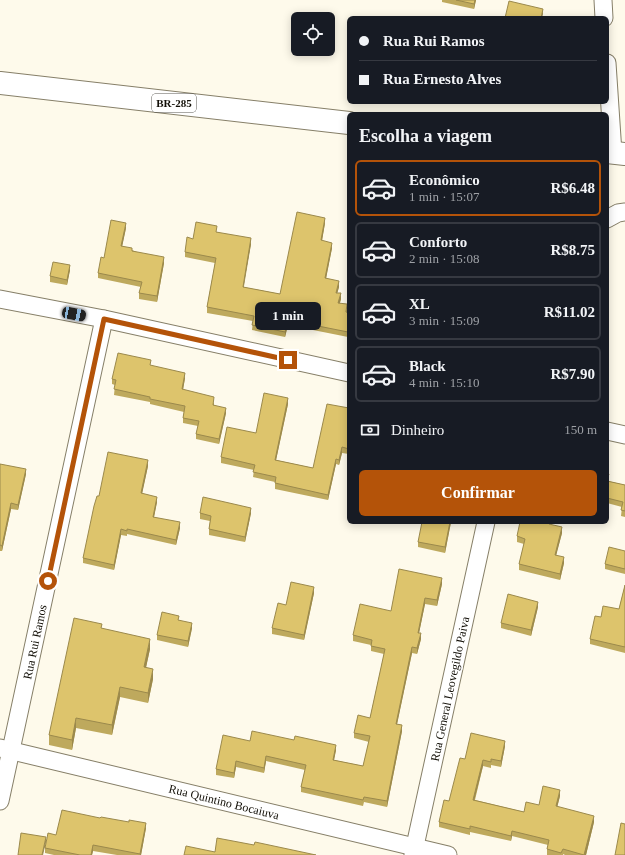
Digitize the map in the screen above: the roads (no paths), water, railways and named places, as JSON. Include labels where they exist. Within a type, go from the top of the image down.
[{"type":"highway","name":"BR-285","points":[[0,83],[347,123]]},
{"type":"street","points":[[603,0],[604,16]]},
{"type":"street","points":[[609,86],[615,153]]},
{"type":"street","points":[[609,218],[618,213],[625,212]]},
{"type":"street","points":[[0,300],[104,319],[347,373]]},
{"type":"street","name":"Rua Rui Ramos","points":[[0,801],[6,749],[104,319]]},
{"type":"street","points":[[609,431],[625,435]]},
{"type":"street","name":"Rua General Leovegildo Paiva","points":[[414,851],[486,524]]},
{"type":"street","name":"Rua Quintino Bocaiuva","points":[[6,749],[414,851],[448,855]]}]
